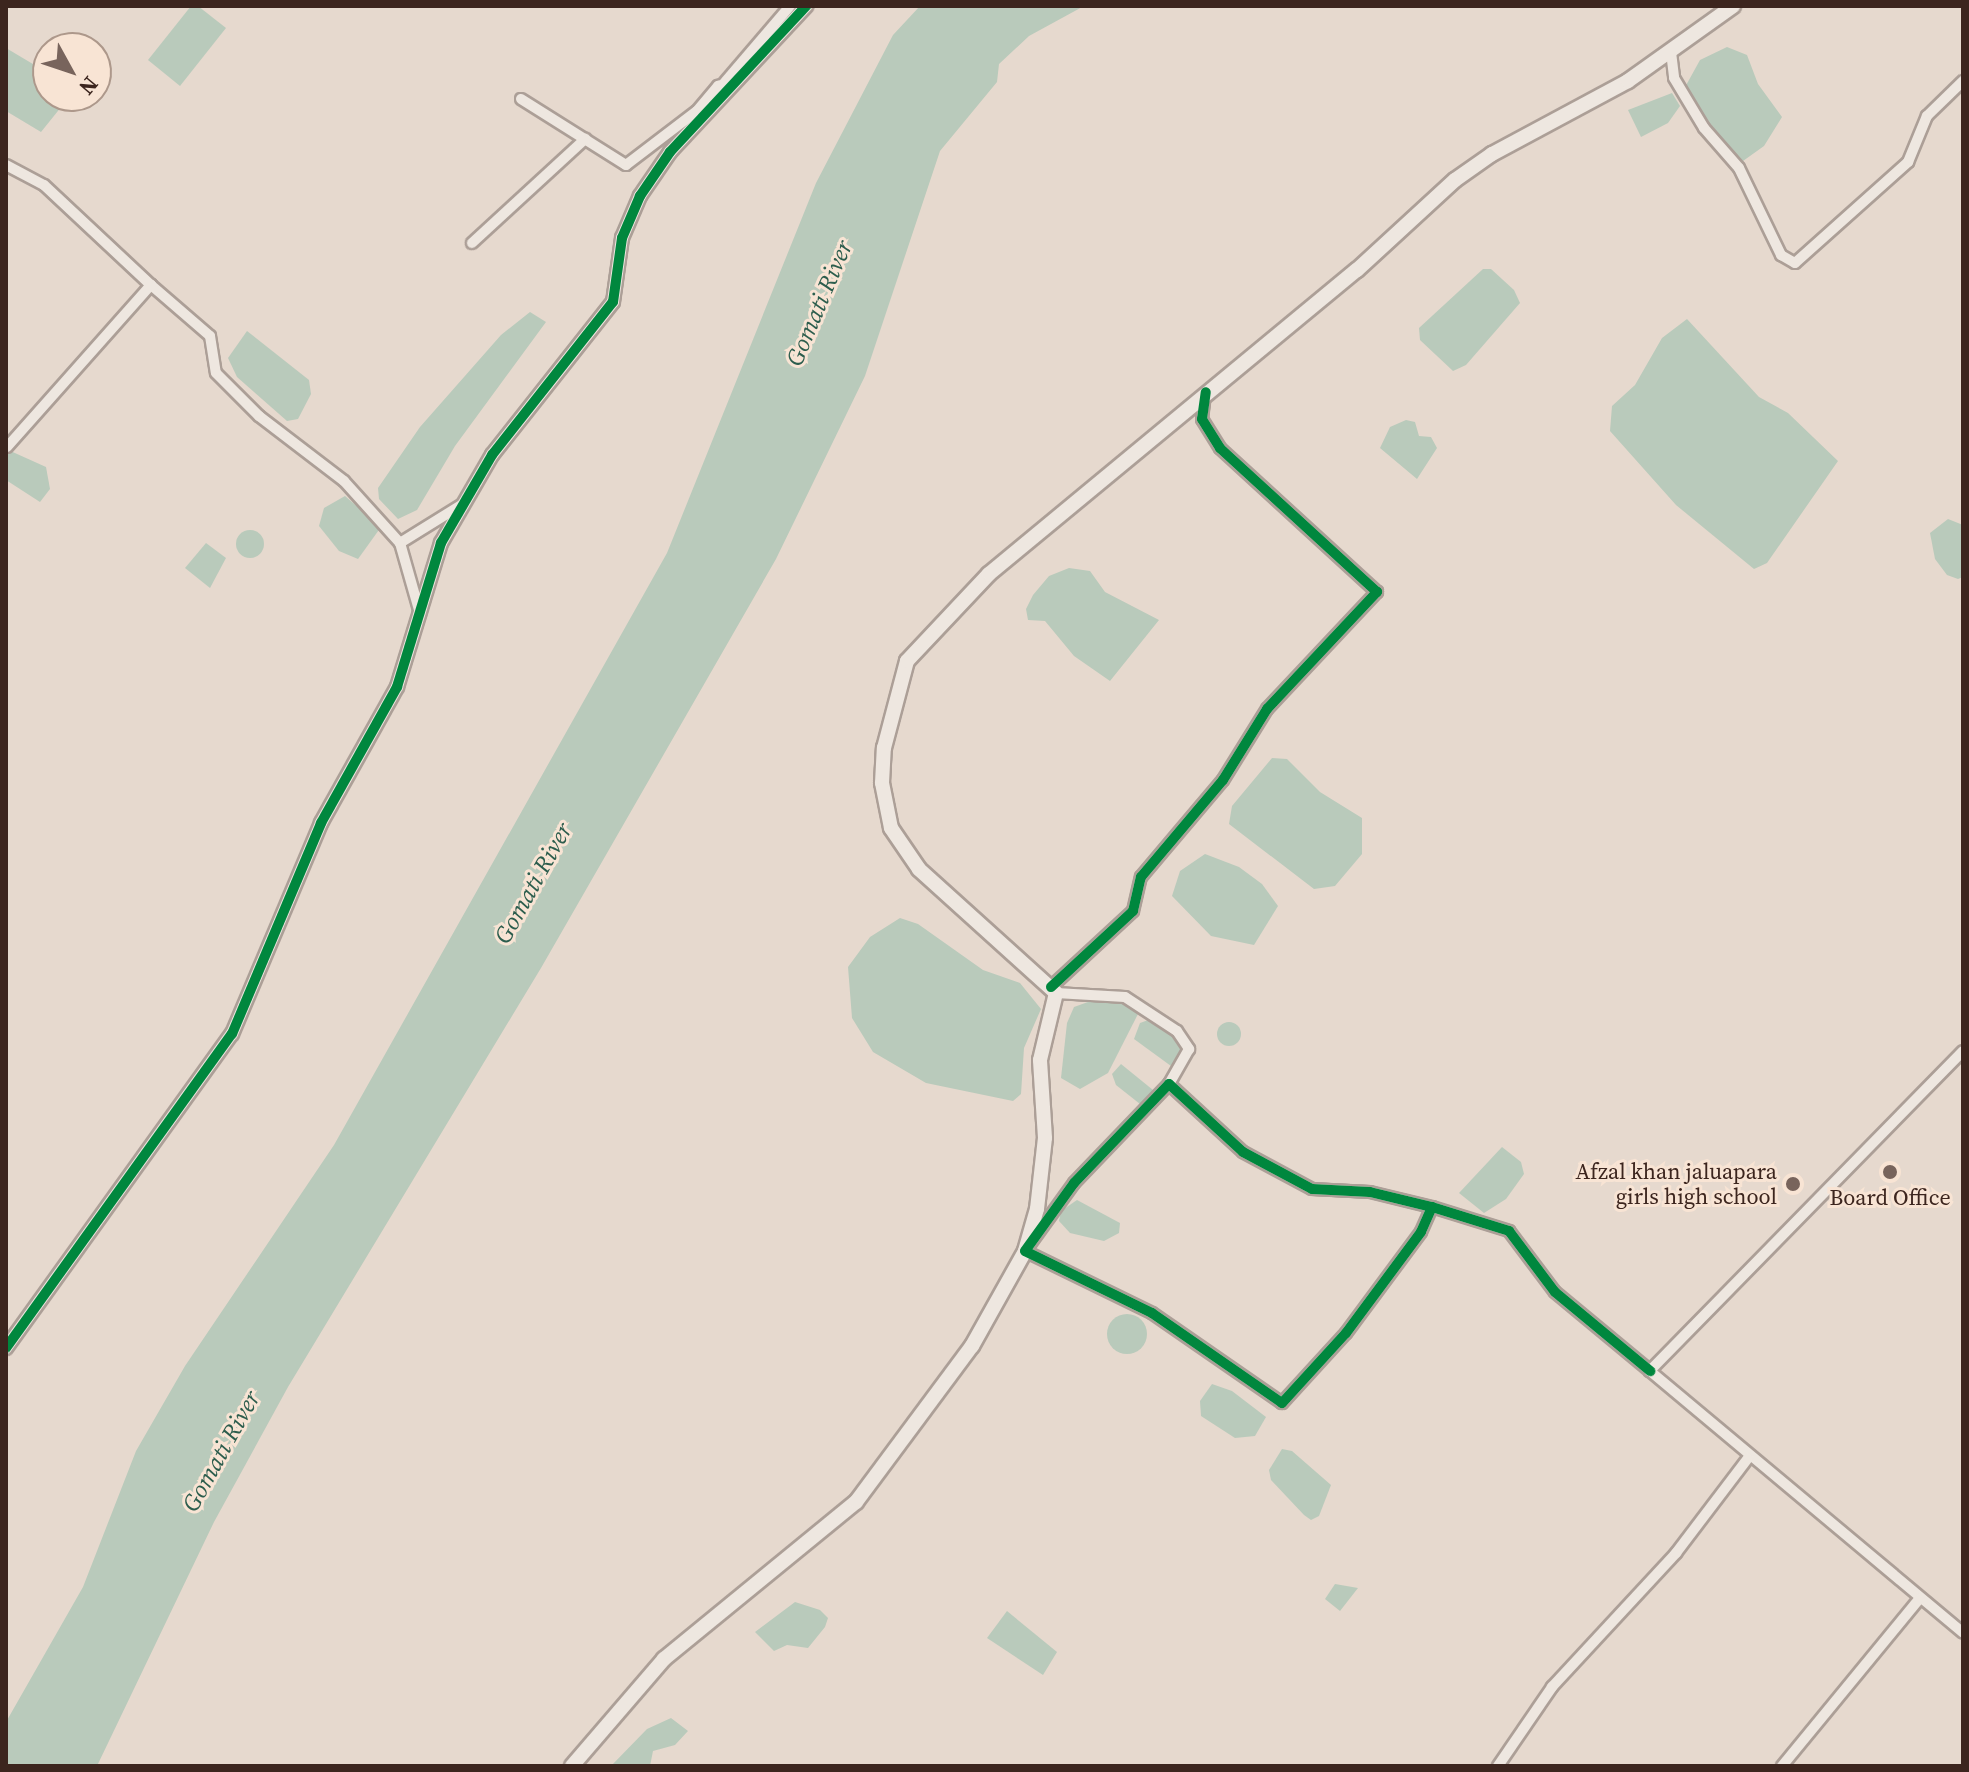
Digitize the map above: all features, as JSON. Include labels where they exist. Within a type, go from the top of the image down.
[{"type":"main road","points":[[572,1766],[664,1659],[856,1502],[972,1346],[1025,1251],[1037,1209],[1045,1138],[1040,1060],[1053,990],[919,869],[891,828],[882,783],[890,714],[907,661],[989,574],[1357,270],[1455,180],[1671,52],[1733,6]]},
{"type":"street","points":[[521,99],[626,165],[697,111],[790,6]]},
{"type":"street","points":[[6,1348],[232,1034],[321,823],[397,687],[441,543],[492,455],[613,302],[622,238],[640,196],[670,152],[806,6]]},
{"type":"street","points":[[1671,52],[1681,90],[1704,128],[1739,168],[1784,259],[1795,263],[1908,162],[1927,116],[1963,81]]},
{"type":"street","points":[[724,83],[740,80]]},
{"type":"street","points":[[472,243],[585,139]]},
{"type":"street","points":[[6,165],[44,185],[210,336],[216,373],[259,416],[344,481],[400,543],[420,613]]},
{"type":"street","points":[[7,447],[151,285]]},
{"type":"street","points":[[1053,990],[1133,911],[1141,877],[1223,780],[1267,709],[1377,592],[1206,432],[1206,392]]},
{"type":"street","points":[[400,543],[464,503]]},
{"type":"street","points":[[1053,990],[1125,997],[1177,1031],[1189,1049],[1169,1084],[1074,1183],[1025,1251],[1152,1313],[1282,1403],[1346,1333],[1421,1232],[1432,1207]]},
{"type":"street","points":[[1650,1371],[1963,1051]]},
{"type":"street","points":[[1169,1084],[1243,1152],[1312,1189],[1370,1192],[1509,1231],[1555,1292],[1748,1458],[1828,1518],[1919,1599],[1963,1633]]},
{"type":"street","points":[[1498,1766],[1552,1687],[1676,1553],[1748,1458]]},
{"type":"street","points":[[1782,1766],[1919,1599]]},
{"type":"water","points":[[191,6],[198,6],[226,28],[180,86],[148,60]]},
{"type":"water","name":"Gomati River","points":[[920,6],[1084,6],[1029,36],[999,64],[997,82],[940,151],[865,376],[776,559],[541,968],[288,1387],[214,1522],[97,1766],[6,1766],[6,1722],[83,1587],[136,1451],[185,1366],[334,1145],[667,553],[816,183],[893,35]]},
{"type":"water","points":[[1727,47],[1747,55],[1758,84],[1782,117],[1764,146],[1743,161],[1732,155],[1684,89],[1700,60]]},
{"type":"water","points":[[6,48],[32,63],[32,112],[57,112],[41,132],[6,111]]},
{"type":"water","points":[[1672,93],[1680,106],[1668,123],[1641,137],[1628,110]]},
{"type":"water","points":[[1483,269],[1491,269],[1514,290],[1520,303],[1466,365],[1453,371],[1420,340],[1419,328]]},
{"type":"water","points":[[530,312],[546,322],[455,446],[417,510],[398,519],[379,499],[378,488],[420,427],[501,335]]},
{"type":"water","points":[[1687,319],[1759,397],[1788,413],[1838,461],[1767,563],[1754,569],[1676,505],[1610,431],[1612,406],[1635,385],[1662,338]]},
{"type":"water","points":[[247,331],[309,380],[311,394],[298,419],[287,421],[237,377],[228,358]]},
{"type":"water","points":[[1406,420],[1415,422],[1419,436],[1431,437],[1437,448],[1417,479],[1380,448],[1390,427]]},
{"type":"water","points":[[6,449],[46,467],[50,489],[40,502],[6,480]]},
{"type":"water","points":[[345,496],[381,527],[358,559],[339,551],[319,526],[324,508]]},
{"type":"water","points":[[1948,519],[1963,525],[1963,577],[1958,579],[1947,575],[1935,559],[1930,533]]},
{"type":"water","points":[[250,530],[260,534],[264,544],[260,554],[250,558],[240,554],[236,544],[240,534]]},
{"type":"water","points":[[206,543],[226,558],[210,588],[185,568]]},
{"type":"water","points":[[1069,568],[1090,571],[1105,592],[1159,620],[1110,681],[1074,656],[1045,621],[1028,620],[1026,609],[1033,595],[1049,576]]},
{"type":"water","points":[[1272,758],[1287,759],[1320,792],[1362,818],[1362,854],[1335,886],[1314,889],[1229,824],[1232,806]]},
{"type":"water","points":[[1205,854],[1239,867],[1262,884],[1278,906],[1254,945],[1211,936],[1172,896],[1180,871]]},
{"type":"water","points":[[900,918],[918,924],[983,970],[1020,983],[1041,1009],[1024,1048],[1021,1094],[1013,1101],[926,1083],[873,1052],[852,1018],[848,967],[870,937]]},
{"type":"water","points":[[1102,997],[1121,1000],[1139,1012],[1108,1073],[1080,1089],[1061,1078],[1067,1023],[1074,1007]]},
{"type":"water","points":[[1151,1019],[1177,1036],[1183,1047],[1171,1066],[1134,1039],[1140,1023]]},
{"type":"water","points":[[1229,1022],[1238,1025],[1241,1034],[1238,1043],[1229,1046],[1220,1043],[1217,1034],[1220,1025]]},
{"type":"water","points":[[1121,1064],[1153,1090],[1148,1103],[1140,1104],[1116,1085],[1112,1074]]},
{"type":"water","points":[[1502,1147],[1521,1162],[1524,1174],[1506,1199],[1484,1213],[1459,1193]]},
{"type":"water","points":[[1077,1200],[1120,1223],[1119,1233],[1104,1241],[1070,1233],[1059,1221],[1061,1211]]},
{"type":"water","points":[[1127,1314],[1141,1320],[1147,1334],[1141,1348],[1127,1354],[1113,1348],[1107,1334],[1113,1320]]},
{"type":"water","points":[[1212,1384],[1232,1391],[1266,1417],[1255,1436],[1235,1438],[1201,1416],[1200,1401]]},
{"type":"water","points":[[1282,1449],[1292,1451],[1331,1485],[1319,1516],[1311,1520],[1271,1480],[1269,1470]]},
{"type":"water","points":[[1335,1584],[1358,1588],[1340,1611],[1325,1599]]},
{"type":"water","points":[[795,1602],[820,1610],[828,1618],[825,1627],[808,1648],[787,1645],[774,1651],[755,1632]]},
{"type":"water","points":[[1007,1611],[1057,1652],[1043,1675],[987,1638]]},
{"type":"water","points":[[671,1718],[688,1731],[675,1745],[653,1751],[650,1766],[611,1766],[647,1729]]},
{"type":"cycle path","points":[[6,1348],[232,1034],[321,823],[397,687],[441,543],[492,455],[613,302],[622,238],[640,196],[670,152],[806,6]]},
{"type":"cycle path","points":[[1051,987],[1133,911],[1141,877],[1223,780],[1267,709],[1377,592],[1220,448],[1202,419],[1206,392]]},
{"type":"cycle path","points":[[1432,1207],[1421,1232],[1346,1333],[1282,1403],[1152,1313],[1025,1251],[1074,1183],[1169,1084],[1243,1152],[1312,1189],[1370,1192],[1432,1207],[1509,1231],[1555,1292],[1650,1371]]},
{"type":"place","name":"Board Office","points":[[1890,1172]]},
{"type":"place","name":"Afzal khan jaluapara girls high school","points":[[1793,1184]]}]
